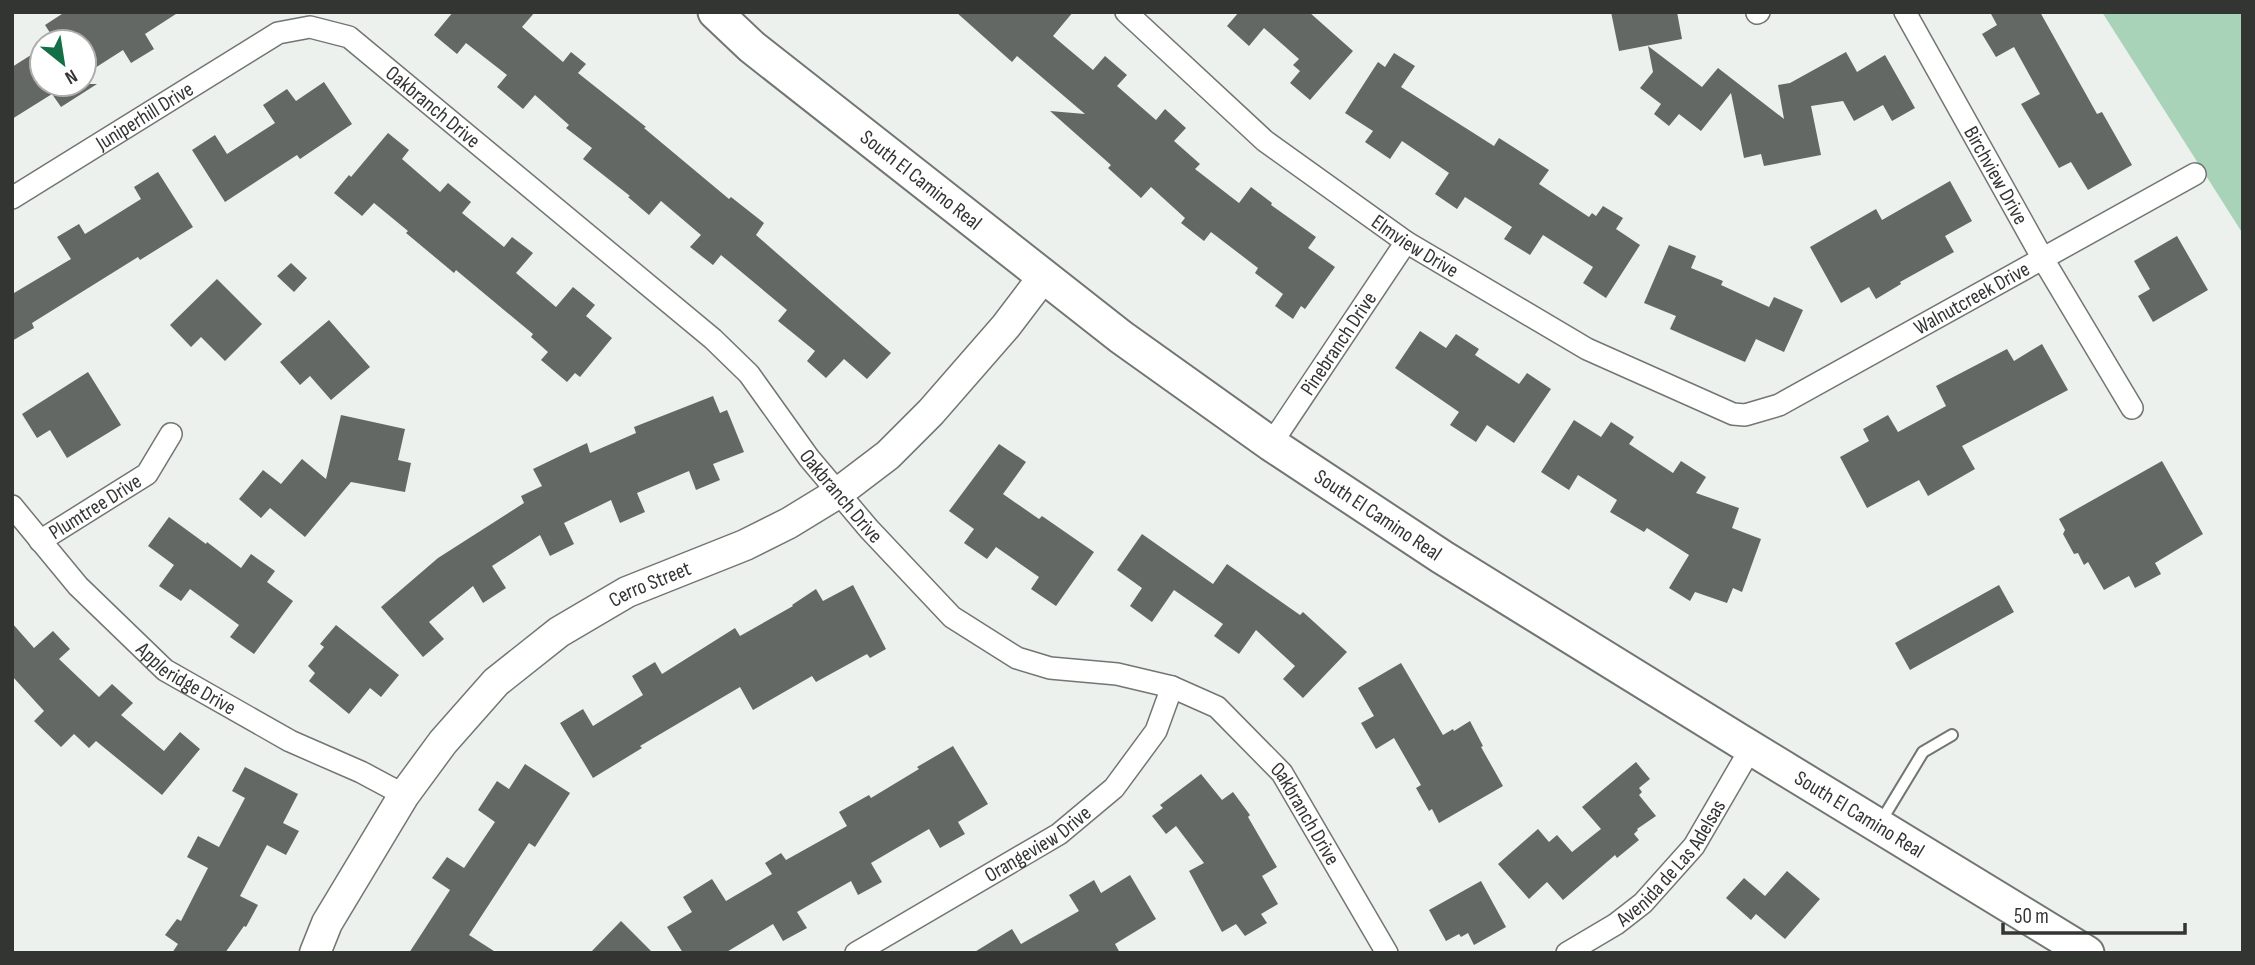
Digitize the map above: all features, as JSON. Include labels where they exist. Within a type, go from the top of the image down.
[{"type":"main road","name":"South El Camino Real","points":[[715,12],[752,47],[1121,337],[1271,444],[1443,557],[2087,953]]},
{"type":"street","name":"Elmview Drive","points":[[1126,12],[1265,141],[1406,242],[1587,349],[1733,414],[1745,415]]},
{"type":"street","name":"Birchview Drive","points":[[1905,12],[2043,259],[2132,408]]},
{"type":"street","name":"Oakbranch Drive","points":[[278,33],[310,27],[349,37],[713,340],[749,374],[809,458],[869,529],[952,617],[1017,658],[1050,668],[1117,674],[1172,687],[1217,707],[1282,773],[1387,953]]},
{"type":"street","name":"Juniperhill Drive","points":[[12,198],[278,33]]},
{"type":"street","name":"Walnutcreek Drive","points":[[1745,415],[1779,405],[2195,174]]},
{"type":"street","name":"Pinebranch Drive","points":[[1271,444],[1406,242]]},
{"type":"street","name":"Cerro Street","points":[[315,953],[327,923],[404,795],[443,742],[496,682],[559,632],[627,592],[745,545],[789,523],[838,493],[888,455],[931,412],[1006,326],[1044,276]]},
{"type":"street","name":"Plumtree Drive","points":[[40,541],[147,474],[171,433]]},
{"type":"street","name":"Appleridge Drive","points":[[12,506],[78,586],[165,670],[290,741],[361,772],[404,795]]},
{"type":"street","name":"Orangeview Drive","points":[[856,953],[1059,834],[1114,788],[1156,732],[1172,687]]},
{"type":"street","name":"Avenida de Las Adelsas","points":[[1567,953],[1616,924],[1643,903],[1693,846],[1751,748]]},
{"type":"lane","points":[[1878,825],[1923,752],[1952,735]]},
{"type":"green space","points":[[2102,12],[2243,12],[2243,234]]},
{"type":"building","points":[[65,12],[179,12],[145,34],[154,49],[131,63],[123,50],[98,66],[98,28],[47,28],[45,25]]},
{"type":"building","points":[[453,12],[535,12],[522,27],[563,62],[571,52],[586,64],[578,73],[646,127],[644,128],[729,199],[731,197],[764,223],[756,235],[891,353],[867,379],[844,359],[826,378],[807,361],[815,351],[778,321],[787,310],[721,255],[713,265],[690,247],[701,235],[661,201],[649,215],[628,197],[630,196],[583,159],[592,148],[566,128],[569,125],[535,95],[523,109],[497,87],[507,75],[466,43],[457,54],[434,35]]},
{"type":"building","points":[[956,12],[1073,12],[1053,36],[1093,70],[1105,56],[1127,75],[1117,86],[1156,120],[1165,109],[1186,128],[1174,141],[1200,164],[1195,169],[1239,203],[1251,187],[1316,237],[1308,248],[1335,267],[1305,309],[1301,306],[1293,319],[1275,306],[1283,294],[1255,273],[1258,268],[1211,232],[1204,241],[1181,223],[1185,218],[1151,187],[1141,198],[1108,168],[1111,165],[1050,111],[1085,114],[1017,56],[1012,62]]},
{"type":"building","points":[[1239,12],[1309,12],[1353,51],[1310,100],[1290,83],[1300,71],[1293,65],[1299,59],[1264,28],[1249,46],[1227,26]]},
{"type":"building","points":[[1611,12],[1677,12],[1682,39],[1619,51]]},
{"type":"building","points":[[1990,12],[2040,12],[2097,114],[2102,112],[2132,165],[2088,190],[2071,162],[2059,168],[2021,104],[2040,94],[2014,47],[1996,57],[1982,34],[1997,25]]},
{"type":"building","points":[[1648,46],[1702,87],[1718,68],[1784,119],[1778,85],[1790,83],[1846,52],[1857,72],[1885,55],[1915,108],[1892,121],[1883,105],[1854,121],[1843,101],[1811,106],[1821,155],[1764,166],[1761,154],[1744,158],[1731,93],[1701,131],[1679,114],[1669,126],[1654,114],[1661,104],[1640,88],[1653,72]]},
{"type":"building","points":[[1394,53],[1415,66],[1401,87],[1494,146],[1499,138],[1549,170],[1539,184],[1589,217],[1592,213],[1596,216],[1603,206],[1623,218],[1616,229],[1640,245],[1606,298],[1583,283],[1593,267],[1543,235],[1530,255],[1504,239],[1512,227],[1465,197],[1457,209],[1435,194],[1449,173],[1402,141],[1390,159],[1365,142],[1373,131],[1345,113],[1378,62],[1385,67]]},
{"type":"building","points":[[28,57],[28,98],[46,98],[12,119],[12,67]]},
{"type":"building","points":[[324,82],[352,124],[300,159],[297,155],[225,202],[192,150],[215,135],[227,154],[275,123],[263,105],[287,89],[296,101]]},
{"type":"building","points":[[55,98],[75,98],[61,107]]},
{"type":"building","points":[[388,133],[409,150],[402,159],[440,192],[448,183],[471,202],[462,213],[504,247],[512,237],[533,253],[516,273],[556,307],[573,287],[595,305],[586,316],[612,338],[580,377],[575,373],[567,382],[541,360],[548,352],[531,337],[533,334],[456,270],[454,273],[374,203],[362,216],[334,193]]},
{"type":"building","points":[[158,172],[193,227],[140,260],[138,257],[32,323],[34,328],[12,341],[12,290],[14,293],[71,259],[57,237],[79,224],[85,234],[141,199],[134,187]]},
{"type":"building","points":[[1950,181],[1972,221],[1945,236],[1954,252],[1900,282],[1901,284],[1876,299],[1869,287],[1841,303],[1810,247],[1876,209],[1882,220]]},
{"type":"building","points":[[2177,236],[2208,290],[2153,322],[2138,296],[2150,289],[2134,261]]},
{"type":"building","points":[[1669,245],[1696,256],[1691,268],[1723,281],[1721,285],[1769,307],[1774,297],[1803,310],[1784,352],[1756,339],[1745,362],[1670,329],[1676,316],[1644,303]]},
{"type":"building","points":[[291,263],[307,278],[294,292],[277,276]]},
{"type":"building","points":[[217,279],[262,324],[225,361],[201,337],[191,347],[170,325]]},
{"type":"building","points":[[329,320],[370,367],[331,400],[310,376],[300,385],[280,362]]},
{"type":"building","points":[[1420,331],[1446,348],[1456,334],[1479,349],[1475,355],[1519,384],[1527,373],[1551,389],[1514,443],[1487,425],[1476,442],[1450,425],[1459,412],[1395,368]]},
{"type":"building","points":[[2042,344],[2068,390],[1962,446],[1975,469],[1928,496],[1919,480],[1867,508],[1840,457],[1869,441],[1863,429],[1888,415],[1898,432],[1946,406],[1936,386],[2007,349],[2014,361]]},
{"type":"building","points":[[88,372],[121,425],[67,458],[50,430],[37,438],[22,414]]},
{"type":"building","points":[[713,396],[720,413],[727,410],[744,452],[713,464],[720,480],[696,490],[689,471],[637,493],[645,512],[620,523],[611,500],[564,523],[574,544],[550,556],[540,535],[492,566],[506,588],[483,603],[473,586],[429,622],[444,639],[423,657],[381,607],[438,558],[524,503],[521,496],[542,486],[533,469],[587,443],[590,453],[636,433],[634,427]]},
{"type":"building","points":[[341,415],[405,429],[398,460],[411,463],[405,492],[351,482],[305,537],[270,508],[261,518],[239,499],[263,470],[281,484],[302,459],[326,479]]},
{"type":"building","points":[[1574,420],[1601,437],[1611,422],[1634,437],[1629,444],[1673,473],[1681,461],[1706,477],[1696,493],[1739,508],[1732,528],[1761,539],[1742,592],[1733,588],[1727,603],[1695,592],[1690,601],[1669,588],[1689,555],[1647,528],[1644,532],[1610,512],[1617,500],[1578,475],[1569,490],[1541,472]]},
{"type":"building","points":[[999,444],[1026,462],[1003,494],[1039,519],[1042,516],[1094,552],[1056,606],[1031,589],[1039,577],[996,547],[987,559],[964,543],[974,529],[949,511]]},
{"type":"building","points":[[2162,461],[2203,534],[2155,563],[2161,574],[2135,588],[2129,576],[2104,590],[2088,562],[2084,565],[2078,553],[2074,554],[2063,534],[2065,530],[2059,519]]},
{"type":"building","points":[[169,517],[241,568],[251,554],[275,571],[267,582],[293,601],[254,654],[230,637],[239,625],[190,589],[181,601],[159,586],[174,565],[148,546]]},
{"type":"building","points":[[1142,534],[1213,584],[1227,564],[1300,615],[1303,612],[1347,652],[1303,698],[1283,679],[1295,666],[1256,630],[1239,654],[1214,636],[1223,624],[1174,590],[1152,622],[1130,606],[1142,588],[1117,570]]},
{"type":"building","points":[[853,585],[886,649],[870,658],[867,654],[816,682],[812,676],[753,710],[740,687],[640,746],[642,748],[593,778],[560,723],[583,709],[593,726],[643,695],[632,676],[655,662],[662,674],[735,628],[740,636],[793,606],[816,589],[823,601]]},
{"type":"building","points":[[1999,585],[2014,612],[1910,670],[1895,643]]},
{"type":"building","points":[[12,623],[34,648],[53,631],[70,649],[59,659],[99,697],[112,684],[133,703],[121,715],[164,751],[180,732],[200,749],[162,795],[96,741],[89,748],[74,734],[61,747],[34,721],[44,711],[12,676]]},
{"type":"building","points":[[336,625],[399,675],[381,697],[370,688],[349,714],[309,681],[315,673],[308,666],[324,647],[320,644]]},
{"type":"building","points":[[1401,663],[1443,735],[1470,721],[1503,786],[1439,823],[1416,788],[1421,785],[1394,738],[1376,749],[1361,723],[1374,716],[1358,688]]},
{"type":"building","points":[[953,746],[988,804],[958,822],[965,834],[940,848],[929,829],[871,863],[882,882],[858,895],[851,881],[797,912],[807,928],[783,941],[773,924],[725,953],[683,953],[667,927],[692,912],[683,897],[712,879],[726,901],[772,874],[765,863],[781,853],[786,860],[847,826],[839,812],[869,795],[871,798]]},
{"type":"building","points":[[1636,762],[1650,779],[1639,788],[1642,792],[1639,795],[1656,816],[1637,829],[1634,834],[1639,840],[1617,858],[1615,855],[1563,900],[1547,882],[1529,899],[1498,864],[1538,829],[1549,842],[1557,835],[1572,852],[1601,829],[1582,807]]},
{"type":"building","points":[[525,764],[570,793],[535,847],[529,843],[469,935],[497,953],[409,953],[450,890],[432,878],[447,857],[464,868],[495,822],[478,810],[497,781],[509,789]]},
{"type":"building","points":[[245,767],[298,794],[283,823],[299,831],[286,855],[267,845],[240,896],[258,905],[246,927],[244,926],[225,953],[172,953],[178,944],[165,935],[177,919],[181,921],[208,868],[187,857],[198,836],[219,847],[245,798],[232,791]]},
{"type":"building","points":[[1201,774],[1222,800],[1233,792],[1250,815],[1248,817],[1277,867],[1262,876],[1278,904],[1261,914],[1267,923],[1245,936],[1236,924],[1222,932],[1189,871],[1204,863],[1176,826],[1166,834],[1152,816],[1163,808],[1160,805]]},
{"type":"building","points":[[1787,871],[1820,899],[1785,939],[1756,914],[1751,920],[1726,898],[1744,878],[1765,896]]},
{"type":"building","points":[[1130,875],[1156,919],[1115,944],[1120,953],[973,953],[1012,929],[1021,944],[1079,911],[1069,895],[1094,880],[1101,893]]},
{"type":"building","points":[[1481,881],[1506,927],[1474,945],[1468,933],[1461,937],[1459,934],[1446,941],[1429,910]]},
{"type":"building","points":[[621,921],[653,953],[590,953]]}]
